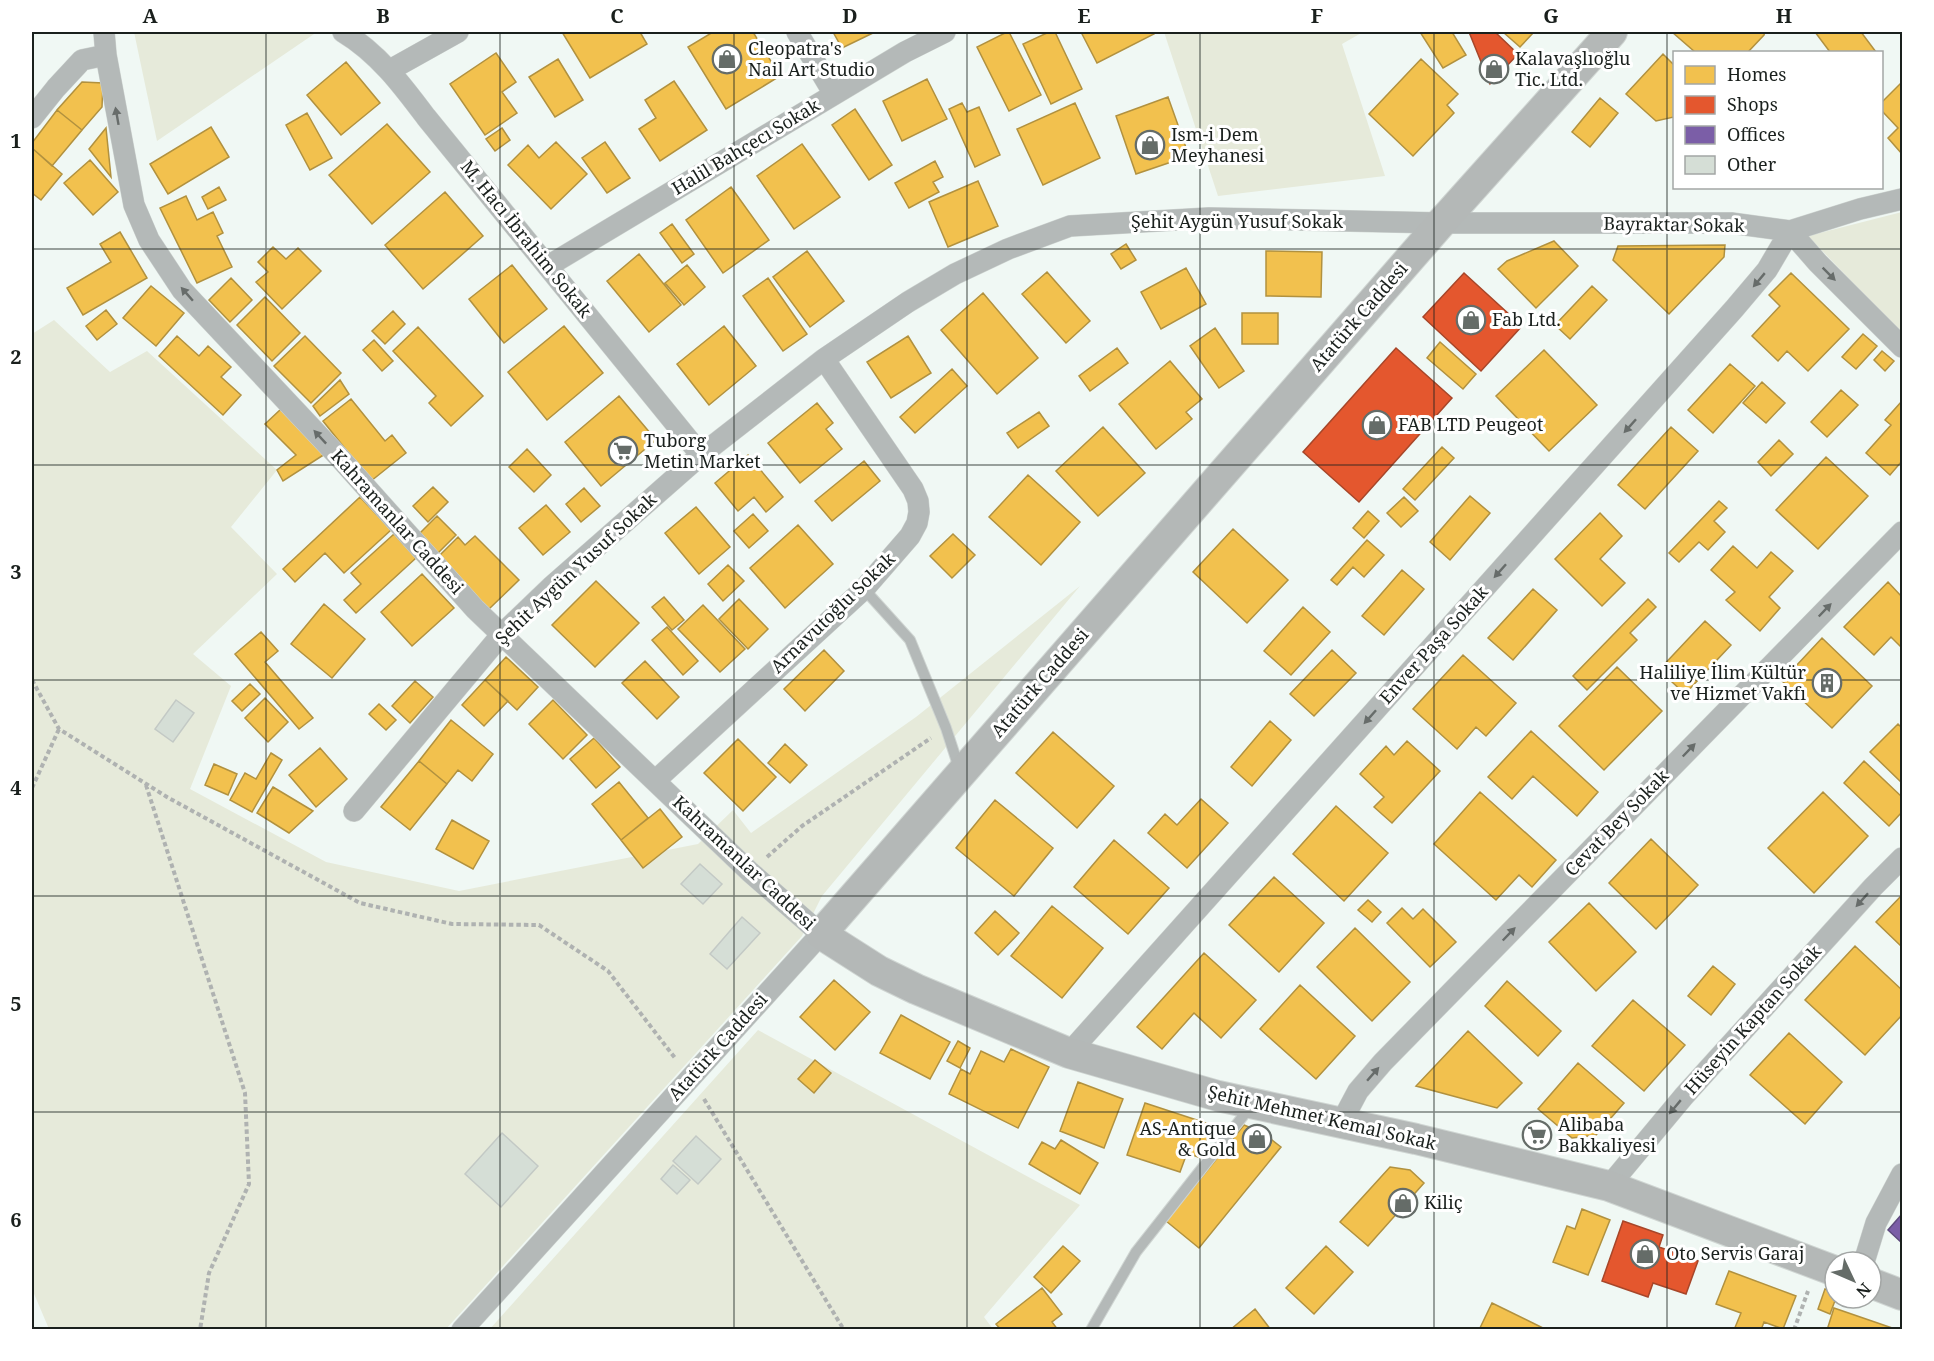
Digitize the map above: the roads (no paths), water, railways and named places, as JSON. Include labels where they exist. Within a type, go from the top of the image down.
[{"type":"street","name":"Kahramanlar Caddesi","points":[[104,32],[106,55],[134,205],[149,240],[182,290],[338,456],[476,609],[750,872],[821,934]]},
{"type":"street","name":"M. Hacı İbrahim Sokak","points":[[343,32],[356,39],[390,70],[701,454]]},
{"type":"street","points":[[390,70],[458,32]]},
{"type":"street","points":[[797,32],[834,94]]},
{"type":"street","name":"Halil Bahçecı Sokak","points":[[548,266],[905,52],[945,32]]},
{"type":"street","name":"Atatürk Caddesi","points":[[462,1329],[821,934],[1441,223],[1612,32]]},
{"type":"street","points":[[32,118],[82,60],[106,55]]},
{"type":"street","name":"Bayraktar Sokak","points":[[1441,223],[1731,223],[1790,231],[1860,209],[1902,199]]},
{"type":"street","name":"Şehit Aygün Yusuf Sokak","points":[[354,811],[502,634],[551,587],[701,454],[824,359],[908,302],[955,274],[1008,249],[1070,226],[1209,218],[1441,223]]},
{"type":"street","points":[[1790,231],[1818,263],[1902,347]]},
{"type":"street","name":"Enver Paşa Sokak","points":[[1070,1053],[1734,309],[1767,270],[1790,231]]},
{"type":"street","name":"Arnavutoğlu Sokak","points":[[656,780],[864,589],[910,537],[917,523],[918,501],[913,489],[824,359]]},
{"type":"street","name":"Cevat Bey Sokak","points":[[1341,1123],[1358,1091],[1383,1062],[1902,532]]},
{"type":"street","name":"Hüseyin Kaptan Sokak","points":[[1608,1186],[1692,1087],[1902,858]]},
{"type":"street","name":"Şehit Mehmet Kemal Sokak","points":[[821,934],[879,971],[916,989],[1070,1053],[1218,1096],[1470,1151],[1608,1186],[1823,1267]]},
{"type":"street","points":[[1868,1250],[1876,1223],[1902,1174]]},
{"type":"street","points":[[1883,1288],[1902,1295]]},
{"type":"lane","points":[[864,589],[910,640],[946,728],[961,774]]},
{"type":"lane","points":[[1091,1329],[1136,1252],[1253,1104]]},
{"type":"place","name":"Cleopatra's Nail Art Studio","points":[[727,59]]},
{"type":"place","name":"Kalavaşlıoğlu Tic. Ltd.","points":[[1494,69]]},
{"type":"place","name":"Ism-i Dem Meyhanesi","points":[[1150,145]]},
{"type":"place","name":"Fab Ltd.","points":[[1471,320]]},
{"type":"place","name":"FAB LTD Peugeot","points":[[1377,425]]},
{"type":"place","name":"Tuborg Metin Market","points":[[623,451]]},
{"type":"place","name":"Haliliye İlim Kültür ve Hizmet Vakfı","points":[[1827,683]]},
{"type":"place","name":"Alibaba Bakkaliyesi","points":[[1537,1135]]},
{"type":"place","name":"AS-Antique & Gold","points":[[1257,1139]]},
{"type":"place","name":"Kiliç","points":[[1403,1203]]},
{"type":"place","name":"Oto Servis Garaj","points":[[1645,1254]]}]
